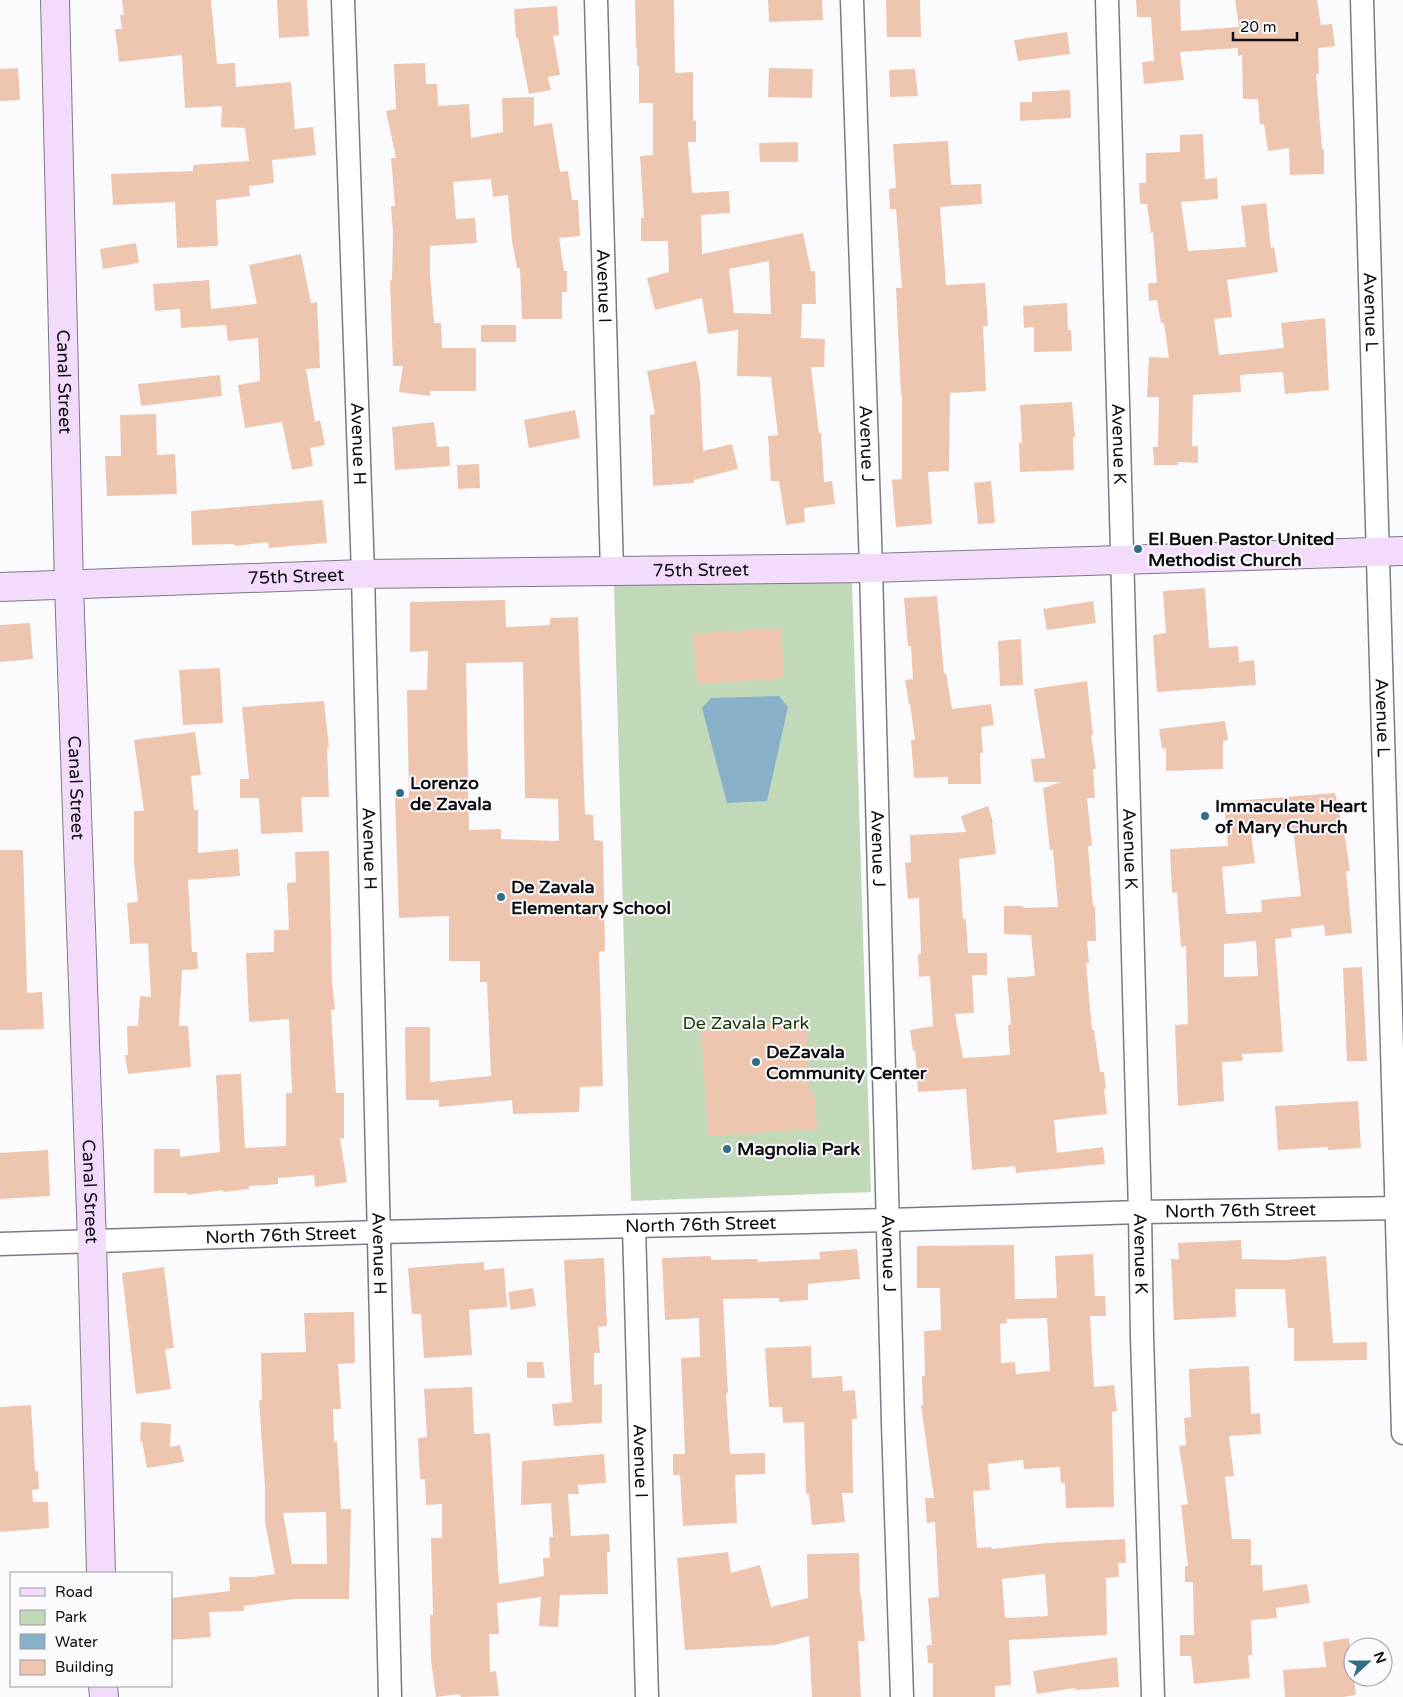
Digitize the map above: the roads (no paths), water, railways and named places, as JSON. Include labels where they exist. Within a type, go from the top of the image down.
[{"type":"street","name":"Canal Street","points":[[55,0],[69,585],[92,1242],[100,1572]]},
{"type":"street","name":"Avenue H","points":[[343,0],[363,574],[390,1697]]},
{"type":"street","name":"Avenue I","points":[[596,0],[612,572]]},
{"type":"street","name":"Avenue J","points":[[852,0],[871,568],[902,1697]]},
{"type":"street","name":"Avenue K","points":[[1107,0],[1153,1697]]},
{"type":"street","name":"Avenue L","points":[[1362,0],[1391,551],[1403,1433]]},
{"type":"street","name":"75th Street","points":[[0,587],[363,574],[871,568],[1391,551]]},
{"type":"street","name":"North 76th Street","points":[[0,1244],[1140,1212],[1400,1208]]},
{"type":"street","name":"Avenue I","points":[[634,1226],[647,1697]]},
{"type":"water","points":[[779,696],[788,707],[767,801],[727,803],[702,708],[711,698]]},
{"type":"place","name":"El Buen Pastor United Methodist Church","points":[[1138,549]]},
{"type":"place","name":"Lorenzo de Zavala","points":[[400,793]]},
{"type":"place","name":"Immaculate Heart of Mary Church","points":[[1205,816]]},
{"type":"place","name":"De Zavala Elementary School","points":[[501,897]]},
{"type":"place","name":"DeZavala Community Center","points":[[756,1062]]},
{"type":"place","name":"Magnolia Park","points":[[727,1149]]},
{"type":"park label","name":"De Zavala Park","points":[[746,1023]]}]
